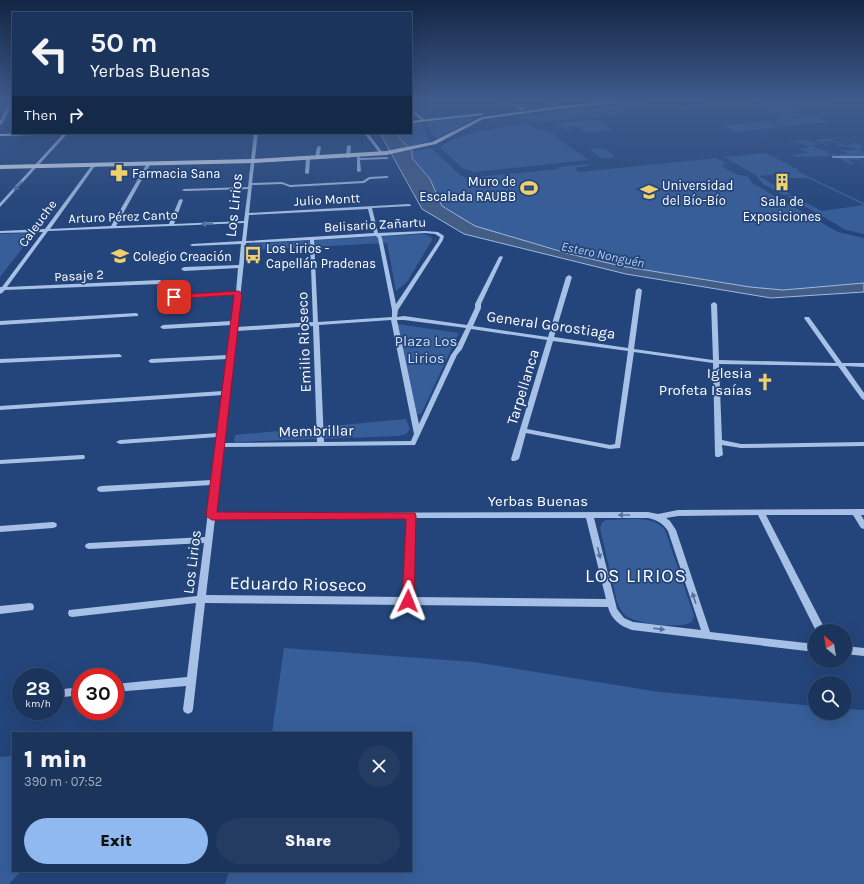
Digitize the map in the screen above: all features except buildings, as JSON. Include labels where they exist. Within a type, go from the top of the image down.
[{"type":"main road","points":[[0,168],[36,166],[148,165],[348,157],[359,158],[385,155],[420,147],[437,141]]},
{"type":"street","points":[[0,206],[58,141]]},
{"type":"street","name":"Los Lirios","points":[[188,709],[235,326],[255,141]]},
{"type":"street","points":[[373,141],[385,155]]},
{"type":"street","points":[[348,157],[349,146]]},
{"type":"street","points":[[317,158],[319,147]]},
{"type":"street","points":[[359,158],[359,171]]},
{"type":"street","points":[[306,173],[308,159]]},
{"type":"street","points":[[113,227],[148,165]]},
{"type":"street","name":"Caleuche","points":[[1,291],[93,166]]},
{"type":"street","points":[[184,190],[280,183],[291,186],[362,183],[366,182],[369,178],[387,177]]},
{"type":"street","points":[[171,225],[181,200]]},
{"type":"street","name":"Julio Montt","points":[[247,214],[409,205]]},
{"type":"street","points":[[370,207],[377,235],[380,238],[395,310],[394,322],[417,433]]},
{"type":"street","name":"Arturo Pérez Canto","points":[[0,232],[246,222]]},
{"type":"street","name":"Belisario Zañartu","points":[[192,245],[429,232],[439,234],[442,237],[395,310]]},
{"type":"street","name":"Emilio Rioseco","points":[[312,238],[317,323],[321,444]]},
{"type":"street","points":[[417,433],[454,355],[470,327],[478,308],[478,304],[501,258]]},
{"type":"street","points":[[184,269],[241,266]]},
{"type":"street","name":"Tarpellanca","points":[[515,459],[569,276]]},
{"type":"street","name":"Pasaje 2","points":[[1,291],[160,282]]},
{"type":"street","points":[[523,430],[616,447],[619,444],[639,290]]},
{"type":"street","points":[[174,297],[238,293]]},
{"type":"street","points":[[714,304],[719,455]]},
{"type":"street","points":[[0,323],[136,315]]},
{"type":"street","name":"General Gorostiaga","points":[[163,327],[317,323],[395,318],[551,338],[716,362],[864,365]]},
{"type":"street","points":[[807,318],[864,398]]},
{"type":"street","points":[[0,361],[119,356]]},
{"type":"street","points":[[151,361],[231,357]]},
{"type":"street","points":[[0,408],[227,393]]},
{"type":"street","name":"Membrillar","points":[[220,445],[413,443],[417,433]]},
{"type":"street","points":[[120,442],[222,435]]},
{"type":"street","points":[[719,442],[741,446],[864,444]]},
{"type":"street","points":[[0,462],[80,456]]},
{"type":"street","points":[[102,489],[216,482]]},
{"type":"street","points":[[855,512],[864,526]]},
{"type":"street","name":"Yerbas Buenas","points":[[212,516],[648,515],[658,517],[678,513],[864,512]]},
{"type":"street","points":[[761,513],[817,624]]},
{"type":"street","points":[[589,515],[614,614],[621,621],[632,626],[808,647]]},
{"type":"street","points":[[408,601],[411,516]]},
{"type":"street","points":[[658,517],[667,523],[672,530],[707,635]]},
{"type":"street","points":[[0,529],[53,525]]},
{"type":"street","points":[[89,546],[209,540]]},
{"type":"street","name":"Eduardo Rioseco","points":[[72,613],[202,599],[611,603]]},
{"type":"street","points":[[0,610],[30,607]]},
{"type":"street","points":[[852,651],[864,652]]},
{"type":"street","points":[[124,687],[192,681]]},
{"type":"green space","points":[[404,141],[428,141],[409,147]]},
{"type":"green space","points":[[562,141],[588,160],[474,172],[462,168],[440,147],[448,142]]},
{"type":"green space","points":[[792,141],[812,141],[819,144],[812,146],[830,153],[826,154],[828,155],[834,154],[827,151],[837,155],[847,153],[840,150],[857,150],[836,145],[840,144],[833,141],[845,145],[855,144],[850,141],[852,141],[864,146],[859,149],[864,153],[864,158],[860,159],[864,162],[853,159],[849,161],[855,164],[849,164],[841,159],[831,156],[796,157],[792,155],[808,153],[800,149],[810,148],[801,143],[786,144],[795,143]]},
{"type":"green space","points":[[817,141],[829,141],[822,142],[828,145],[826,146]]},
{"type":"green space","points":[[605,148],[615,157],[601,158],[589,149]]},
{"type":"green space","points":[[432,149],[461,176],[467,178],[558,169],[559,167],[587,164],[589,166],[574,168],[579,172],[717,158],[727,164],[721,165],[728,170],[749,178],[752,183],[838,232],[864,238],[864,283],[783,290],[750,287],[621,266],[475,226],[442,206],[436,196],[430,179],[412,158],[412,151]]},
{"type":"green space","points":[[766,153],[799,170],[797,171],[864,203],[864,205],[808,178],[787,178],[779,174],[759,176],[776,186],[774,187],[792,194],[784,195],[763,184],[756,175],[724,157]]},
{"type":"green space","points":[[787,196],[793,196],[822,211],[864,205],[864,234],[846,230]]},
{"type":"green space","points":[[34,233],[0,277],[0,234]]},
{"type":"green space","points":[[424,234],[431,237],[432,240],[407,282],[396,291],[387,243],[249,250],[249,244]]},
{"type":"green space","name":"Plaza Los Lirios","points":[[397,324],[459,333],[421,414],[417,414]]},
{"type":"green space","points":[[406,419],[410,429],[406,434],[398,436],[234,442],[235,435]]},
{"type":"green space","points":[[606,520],[646,520],[660,525],[665,530],[694,616],[692,622],[679,625],[651,624],[634,620],[623,613],[617,602],[600,528],[602,523]]},
{"type":"green space","points":[[284,648],[474,662],[659,692],[808,705],[808,720],[852,720],[852,709],[864,710],[864,884],[225,884],[229,872],[412,872],[412,732],[272,732]]},
{"type":"green space","points":[[12,756],[12,872],[20,872],[9,884],[0,884],[0,757]]},
{"type":"shaded area","points":[[384,141],[403,141],[412,151],[412,158],[430,179],[442,206],[475,226],[570,254],[621,266],[750,287],[783,290],[864,283],[864,292],[771,298],[626,274],[464,234],[422,209]]},
{"type":"waterway","points":[[833,157],[864,157]]},
{"type":"place","name":"Farmacia Sana","points":[[119,173]]},
{"type":"place","name":"Sala de Exposiciones","points":[[782,182]]},
{"type":"place","name":"Muro de Escalada RAUBB","points":[[529,188]]},
{"type":"place","name":"Universidad del Bío-Bío","points":[[649,192]]},
{"type":"place","name":"Los Lirios - Capellán Pradenas","points":[[253,255]]},
{"type":"place","name":"Colegio Creación","points":[[120,256]]},
{"type":"place","name":"Iglesia Profeta Isaías","points":[[765,382]]},
{"type":"district","name":"LOS LIRIOS","points":[[636,575]]},
{"type":"route","points":[[174,297],[238,293],[212,516],[411,516],[408,601]]},
{"type":"water label","name":"Estero Nonguén","points":[[603,254]]}]
